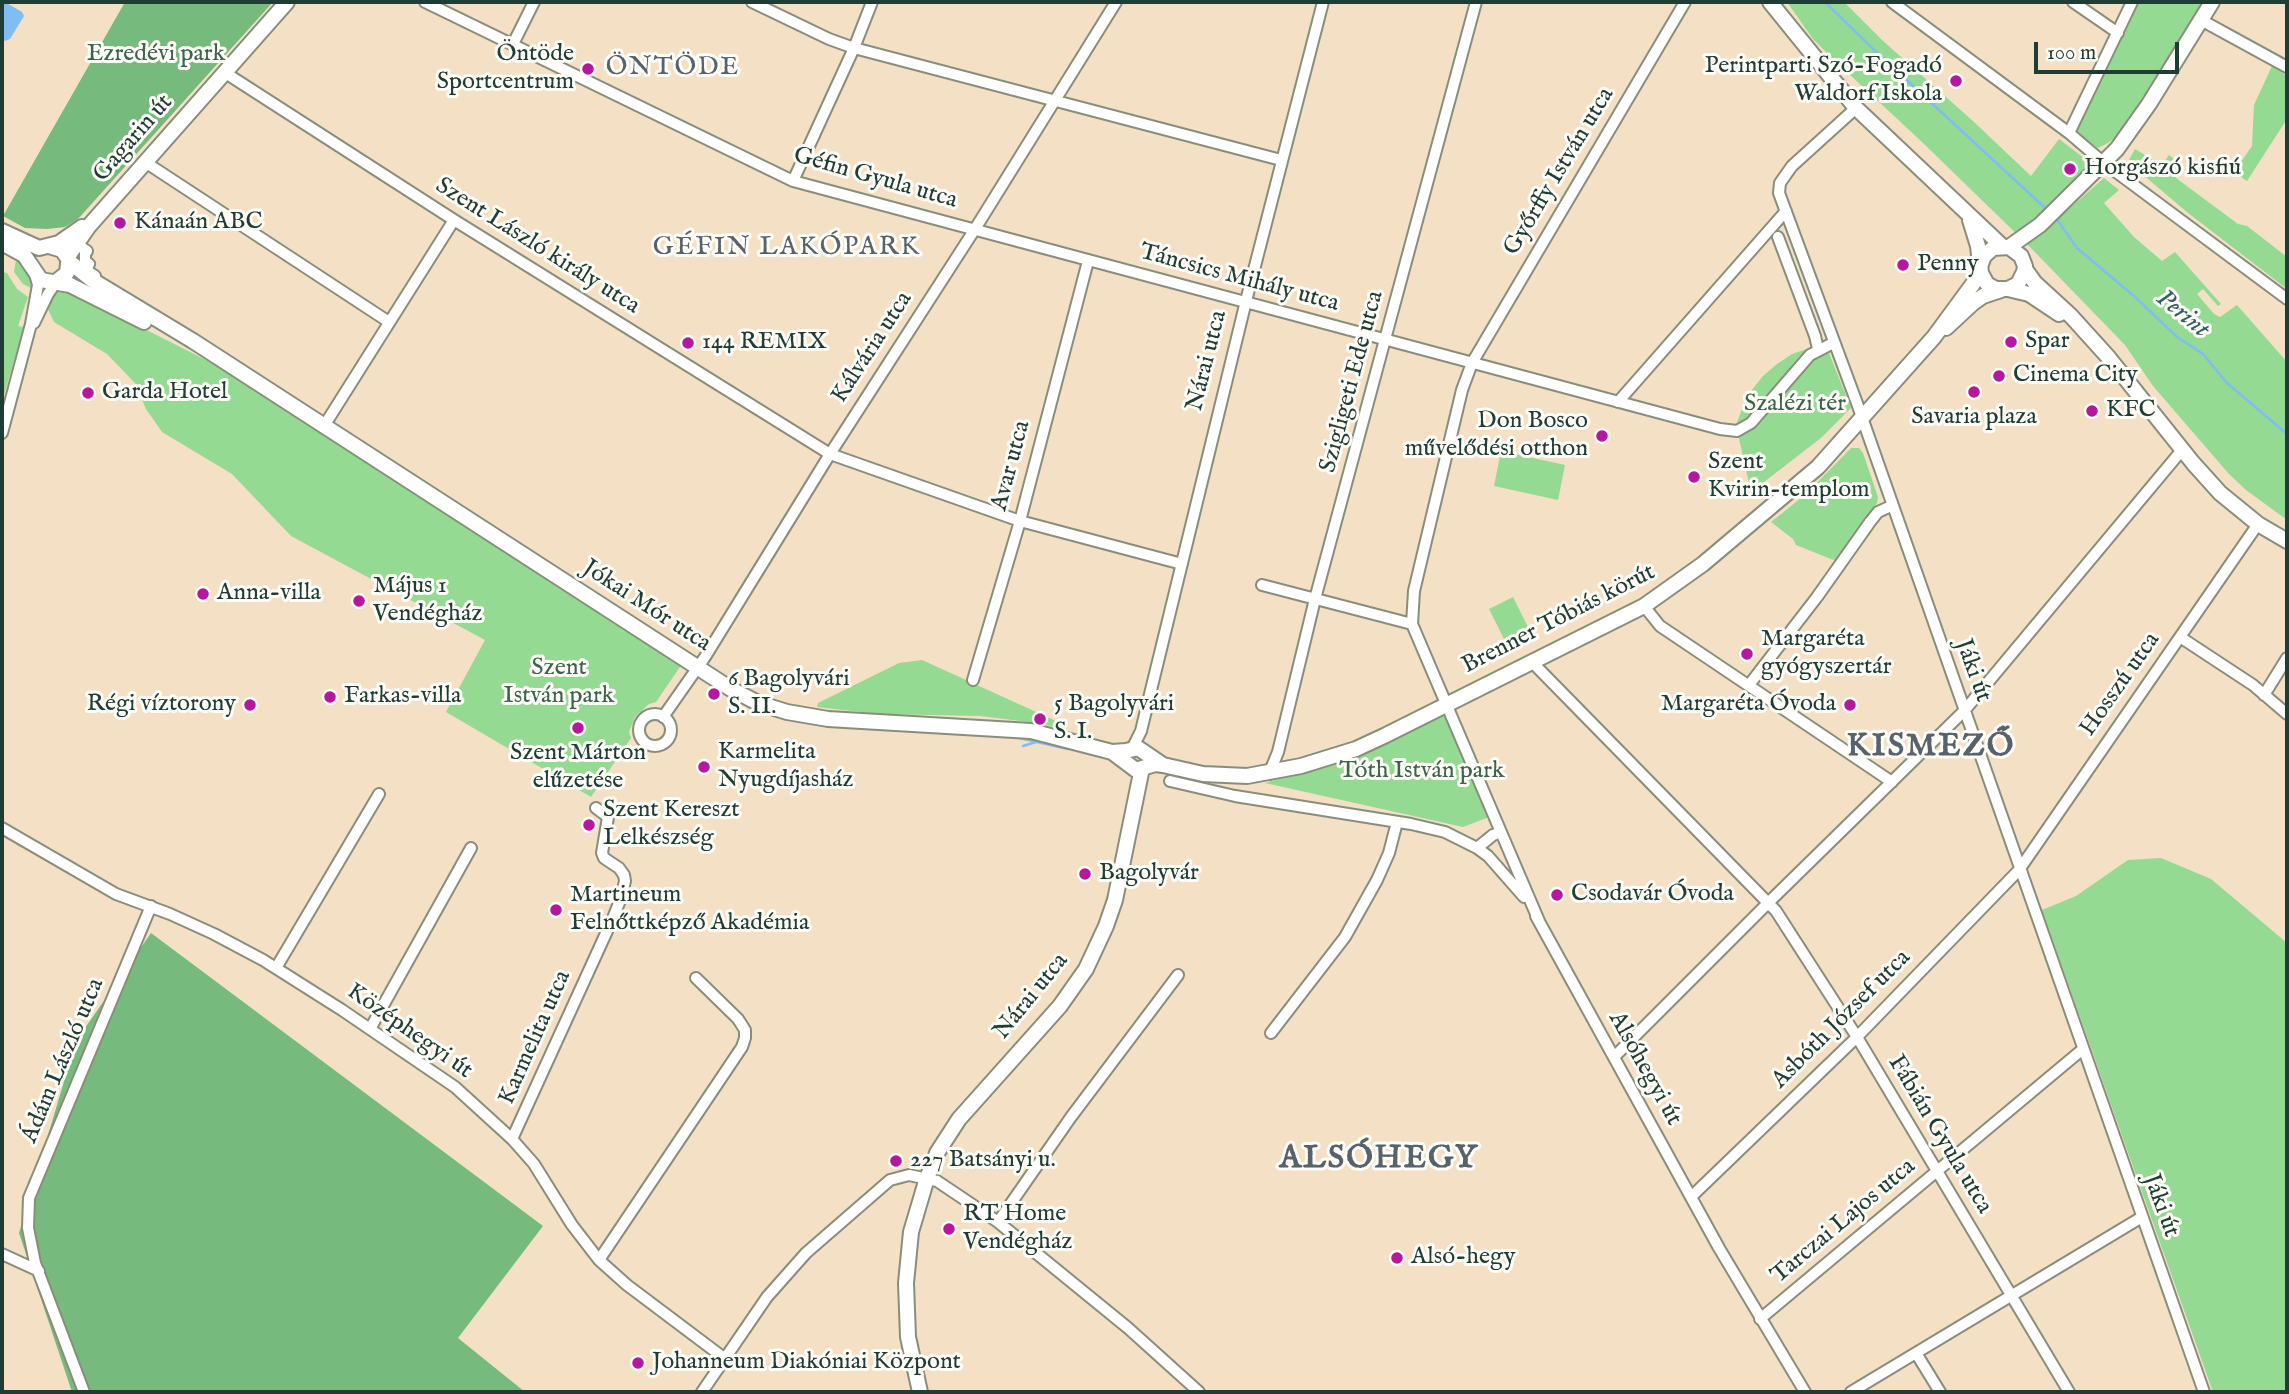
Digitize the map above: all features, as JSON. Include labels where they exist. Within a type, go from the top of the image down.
[{"type":"street","name":"Gagarin út","points":[[57,281],[67,273],[68,260],[76,244],[100,213],[287,2]]},
{"type":"street","name":"Géfin Gyula utca","points":[[425,2],[445,6],[513,44],[793,181],[975,229]]},
{"type":"street","points":[[513,44],[534,2]]},
{"type":"street","points":[[752,2],[854,48],[1282,160]]},
{"type":"street","points":[[793,181],[854,48],[872,2]]},
{"type":"street","name":"Kálvária utca","points":[[663,716],[698,667],[1116,2]]},
{"type":"street","name":"Nárai utca","points":[[1138,750],[1246,301],[1323,2]]},
{"type":"street","name":"Szigligeti Ede utca","points":[[1269,774],[1278,752],[1315,599],[1476,2]]},
{"type":"street","name":"Győrffy István utca","points":[[1412,624],[1414,591],[1462,390],[1472,363],[1685,2]]},
{"type":"street","points":[[1770,2],[1856,108],[1967,214],[2006,246],[2017,251],[2035,284],[2050,296],[2109,358],[2220,493],[2258,524],[2287,541]]},
{"type":"street","points":[[1892,2],[2287,299]]},
{"type":"street","points":[[2073,2],[2118,33]]},
{"type":"street","points":[[2069,133],[2132,2]]},
{"type":"street","points":[[1981,268],[1988,252],[2035,231],[2104,163],[2140,118],[2212,2]]},
{"type":"street","points":[[2201,20],[2287,67]]},
{"type":"street","name":"Szent László király utca","points":[[224,72],[454,220],[830,454],[1020,522],[1182,564]]},
{"type":"street","name":"Jáki út","points":[[1856,108],[1785,174],[1779,193],[1862,420],[2204,1392]]},
{"type":"street","points":[[145,162],[389,323]]},
{"type":"street","points":[[1618,402],[1786,211]]},
{"type":"street","name":"Gagarin út","points":[[47,247],[66,240],[100,213]]},
{"type":"street","points":[[1967,214],[1987,284],[2029,295],[2086,333]]},
{"type":"street","points":[[324,426],[454,220]]},
{"type":"street","name":"Táncsics Mihály utca","points":[[975,229],[1720,429],[1737,431],[1751,423],[1818,349]]},
{"type":"street","points":[[2,231],[36,247],[61,249],[68,260]]},
{"type":"street","points":[[2005,290],[2018,284],[2023,278],[2024,264],[2035,231]]},
{"type":"street","points":[[1778,237],[1818,349],[1833,343]]},
{"type":"street","points":[[2,243],[22,253],[44,282],[57,281]]},
{"type":"street","points":[[2,433],[38,290],[34,256],[47,247]]},
{"type":"street","points":[[81,247],[87,251],[85,261],[89,264],[86,270],[115,288],[142,311]]},
{"type":"street","name":"Jókai Mór utca","points":[[68,260],[92,280],[324,426],[731,689],[758,703],[788,712],[847,721],[1031,731],[1112,752],[1137,768]]},
{"type":"street","name":"Avar utca","points":[[974,680],[1020,522],[1088,261]]},
{"type":"street","name":"Brenner Tóbiás körút","points":[[1138,750],[1163,765],[1203,774],[1269,774],[1320,761],[1356,749],[1644,607],[1693,573],[1818,467],[1934,337],[1981,268]]},
{"type":"street","points":[[26,341],[46,297],[57,281]]},
{"type":"street","name":"Jókai Mór utca","points":[[57,281],[85,292],[208,353]]},
{"type":"street","name":"Brenner Tóbiás körút","points":[[1934,337],[1983,296],[2005,290]]},
{"type":"street","points":[[1614,1057],[1964,711],[2182,450]]},
{"type":"street","points":[[1749,685],[1817,597],[1870,522],[1878,512],[1891,506]]},
{"type":"street","name":"Hosszú utca","points":[[2019,870],[2258,524]]},
{"type":"street","points":[[1262,585],[1412,624],[1539,921]]},
{"type":"street","points":[[1644,607],[1660,626],[1892,782]]},
{"type":"street","points":[[2180,637],[2287,714]]},
{"type":"street","points":[[2264,695],[2287,658]]},
{"type":"street","name":"Fábián Gyula utca","points":[[1532,662],[1769,902],[1857,1037],[2068,1392]]},
{"type":"street","points":[[1137,768],[1126,759],[1138,750]]},
{"type":"street","name":"Jókai Mór utca","points":[[1112,752],[1138,750]]},
{"type":"street","name":"Brenner Tóbiás körút","points":[[1137,768],[1163,765]]},
{"type":"street","name":"Nárai utca","points":[[920,1392],[908,1337],[906,1283],[911,1232],[927,1178],[937,1153],[959,1119],[1060,1006],[1080,981],[1095,952],[1115,900],[1131,823],[1133,785],[1137,768]]},
{"type":"street","name":"Alsóhegyi út","points":[[1170,781],[1235,796],[1445,832],[1477,848],[1505,873],[1539,921],[1691,1197],[1805,1392]]},
{"type":"street","points":[[276,968],[379,794]]},
{"type":"street","name":"Karmelita utca","points":[[513,1139],[621,898],[624,875],[604,858],[602,853],[608,817],[596,808]]},
{"type":"street","points":[[1272,1033],[1345,937],[1361,910],[1389,853],[1397,822]]},
{"type":"street","name":"Középhegyi út","points":[[2,828],[116,894],[151,906],[214,934],[276,968],[455,1087],[513,1139],[534,1164],[572,1225],[599,1260],[724,1358]]},
{"type":"street","points":[[1477,848],[1501,832]]},
{"type":"street","points":[[370,1029],[471,848]]},
{"type":"street","name":"Asbóth József utca","points":[[1691,1197],[1857,1037],[2019,870]]},
{"type":"street","name":"Ádám László utca","points":[[84,1392],[38,1271],[28,1228],[29,1198],[151,906]]},
{"type":"street","points":[[998,1222],[1071,1117],[1178,975]]},
{"type":"street","points":[[599,1260],[742,1047],[745,1030],[738,1018],[696,978]]},
{"type":"street","name":"Tarczai Lajos utca","points":[[1760,1319],[2082,1049]]},
{"type":"street","points":[[702,1392],[767,1297],[806,1253],[890,1180],[909,1175],[937,1181],[998,1222],[1128,1328],[1199,1392]]},
{"type":"street","points":[[1851,1392],[2142,1217]]},
{"type":"street","points":[[2,1254],[38,1271]]},
{"type":"street","points":[[1916,1353],[1940,1392]]},
{"type":"green space","name":"Ezredévi park","points":[[125,2],[273,2],[78,219],[65,227],[25,228],[3,216]]},
{"type":"green space","points":[[1787,2],[1844,2],[2031,176],[2059,139],[2089,162],[2058,197],[2072,206],[2104,178],[2119,190],[2104,203],[2134,237],[2162,261],[2175,252],[2221,304],[2218,306],[2203,289],[2197,294],[2214,314],[2220,317],[2237,305],[2287,362],[2287,520],[2229,474],[2153,386],[2125,345],[2028,245],[1813,39]]},
{"type":"green space","points":[[2137,2],[2203,2],[2156,84],[2121,133],[2098,148],[2076,133]]},
{"type":"green space","points":[[2272,66],[2287,76],[2287,119],[2247,181],[2234,172],[2252,146],[2254,105]]},
{"type":"green space","points":[[2135,149],[2162,165],[2169,155],[2183,166],[2176,178],[2287,257],[2287,289],[2188,213],[2128,162]]},
{"type":"green space","points":[[17,254],[33,282],[33,289],[23,284],[14,272]]},
{"type":"green space","points":[[2,272],[7,273],[17,289],[28,297],[18,326],[23,327],[27,316],[2,402]]},
{"type":"green space","name":"Szent István park","points":[[54,287],[71,292],[210,362],[682,664],[656,702],[649,704],[635,717],[629,732],[631,738],[591,797],[446,712],[485,640],[291,536],[232,474],[162,432],[146,409],[135,383],[107,354],[54,322],[45,303]]},
{"type":"green space","name":"Szalézi tér","points":[[1825,343],[1851,408],[1821,438],[1751,492],[1736,425],[1742,409],[1751,391],[1777,364],[1792,354]]},
{"type":"green space","points":[[1851,448],[1859,448],[1863,453],[1878,497],[1877,503],[1836,561],[1796,545],[1793,539],[1771,522],[1806,494]]},
{"type":"green space","points":[[1501,451],[1565,465],[1558,500],[1494,486]]},
{"type":"green space","points":[[1513,597],[1532,635],[1508,647],[1489,609]]},
{"type":"green space","points":[[922,660],[1067,726],[1067,730],[1037,723],[980,716],[879,714],[817,707],[818,703],[899,663]]},
{"type":"green space","name":"Tóth István park","points":[[1443,709],[1492,816],[1463,827],[1265,783],[1365,752]]},
{"type":"green space","points":[[2161,858],[2211,879],[2287,943],[2287,1392],[2213,1392],[2042,910],[2076,896],[2128,860]]},
{"type":"green space","points":[[151,933],[543,1226],[458,1338],[525,1392],[72,1392],[19,1233],[76,1041]]},
{"type":"water","points":[[5,2],[24,16],[10,39],[5,41],[2,39],[2,4]]},
{"type":"waterway","name":"Perint","points":[[1825,2],[2044,207]]},
{"type":"waterway","name":"Perint","points":[[2058,221],[2077,248],[2177,337],[2203,354],[2227,383],[2287,434]]},
{"type":"waterway","points":[[1015,737],[1068,749]]},
{"type":"waterway","points":[[1023,746],[1036,742]]},
{"type":"place","name":"Öntöde Sportcentrum","points":[[588,69]]},
{"type":"place","name":"Perintparti Szó-Fogadó Waldorf Iskola","points":[[1956,81]]},
{"type":"place","name":"Horgászó kisfiú","points":[[2070,169]]},
{"type":"place","name":"Kánaán ABC","points":[[120,223]]},
{"type":"place","name":"Penny","points":[[1903,265]]},
{"type":"place","name":"Spar","points":[[2011,342]]},
{"type":"place","name":"144 REMIX","points":[[688,343]]},
{"type":"place","name":"Cinema City","points":[[1999,376]]},
{"type":"place","name":"Savaria plaza","points":[[1974,392]]},
{"type":"place","name":"Garda Hotel","points":[[88,393]]},
{"type":"place","name":"KFC","points":[[2092,411]]},
{"type":"place","name":"Don Bosco művelődési otthon","points":[[1602,436]]},
{"type":"place","name":"Szent Kvirin-templom","points":[[1694,477]]},
{"type":"place","name":"Anna-villa","points":[[203,594]]},
{"type":"place","name":"Május 1 Vendégház","points":[[359,601]]},
{"type":"place","name":"Margaréta gyógyszertár","points":[[1747,654]]},
{"type":"place","name":"6 Bagolyvári S. II.","points":[[714,694]]},
{"type":"place","name":"Farkas-villa","points":[[330,697]]},
{"type":"place","name":"Régi víztorony","points":[[250,705]]},
{"type":"place","name":"Margaréta Óvoda","points":[[1850,705]]},
{"type":"place","name":"5 Bagolyvári S. I.","points":[[1040,719]]},
{"type":"place","name":"Szent Márton elűzetése","points":[[578,728]]},
{"type":"place","name":"Karmelita Nyugdíjasház","points":[[704,767]]},
{"type":"place","name":"Szent Kereszt Lelkészség","points":[[589,825]]},
{"type":"place","name":"Bagolyvár","points":[[1085,874]]},
{"type":"place","name":"Csodavár Óvoda","points":[[1557,895]]},
{"type":"place","name":"Martineum Felnőttképző Akadémia","points":[[556,910]]},
{"type":"place","name":"227 Batsányi u.","points":[[896,1161]]},
{"type":"place","name":"RT Home Vendégház","points":[[949,1229]]},
{"type":"place","name":"Alsó-hegy","points":[[1397,1258]]},
{"type":"place","name":"Johanneum Diakóniai Központ","points":[[638,1363]]},
{"type":"district","name":"ÖNTÖDE","points":[[673,69]]},
{"type":"district","name":"GÉFIN LAKÓPARK","points":[[787,249]]},
{"type":"district","name":"KISMEZŐ","points":[[1931,748]]},
{"type":"district","name":"ALSÓHEGY","points":[[1379,1160]]}]
